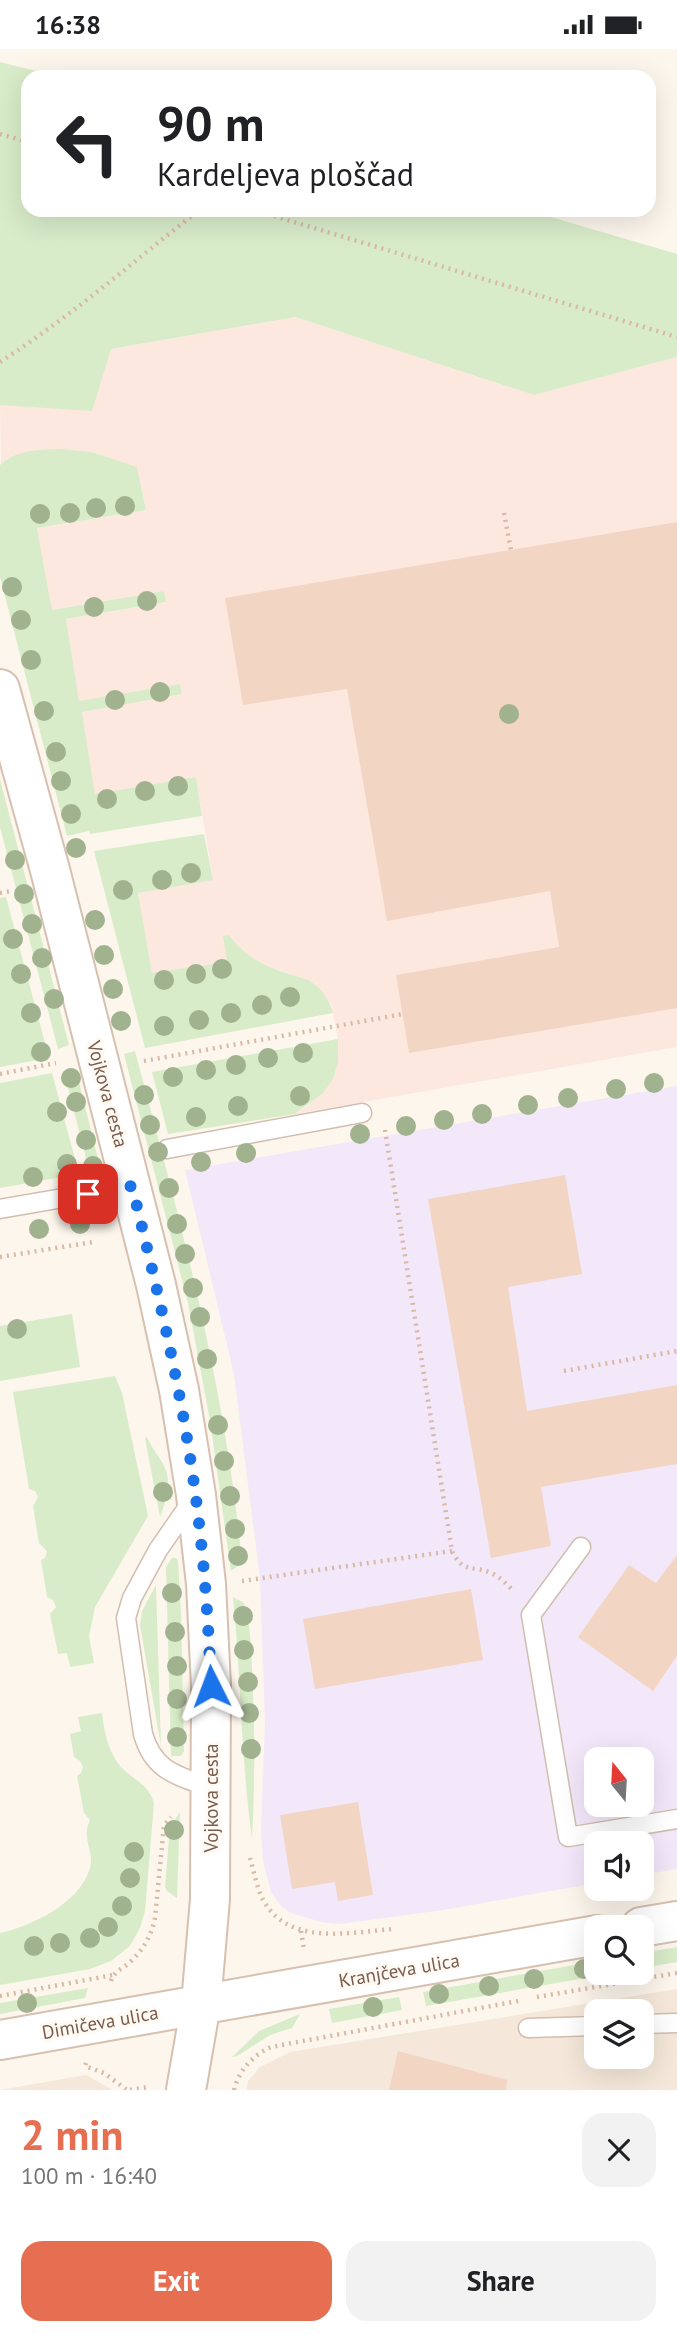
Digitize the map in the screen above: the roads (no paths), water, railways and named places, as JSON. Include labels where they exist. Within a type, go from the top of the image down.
[{"type":"street","name":"Vojkova cesta","points":[[0,688],[132,1186],[179,1390],[196,1495],[206,1584],[211,1686],[210,1899],[201,2004],[186,2090]]},
{"type":"street","points":[[654,1925],[677,1921]]},
{"type":"street","name":"Kranjčeva ulica","points":[[201,2004],[584,1936]]},
{"type":"street","name":"Dimičeva ulica","points":[[0,2040],[201,2004]]},
{"type":"lane","points":[[167,1150],[362,1113]]},
{"type":"lane","points":[[0,1209],[132,1186]]},
{"type":"lane","points":[[196,1495],[158,1550],[132,1598],[126,1618],[143,1734],[149,1752],[164,1770],[211,1788]]},
{"type":"lane","points":[[581,1548],[531,1615],[568,1837],[677,1819]]},
{"type":"lane","points":[[654,2024],[677,2023]]},
{"type":"lane","points":[[528,2028],[584,2026]]}]
